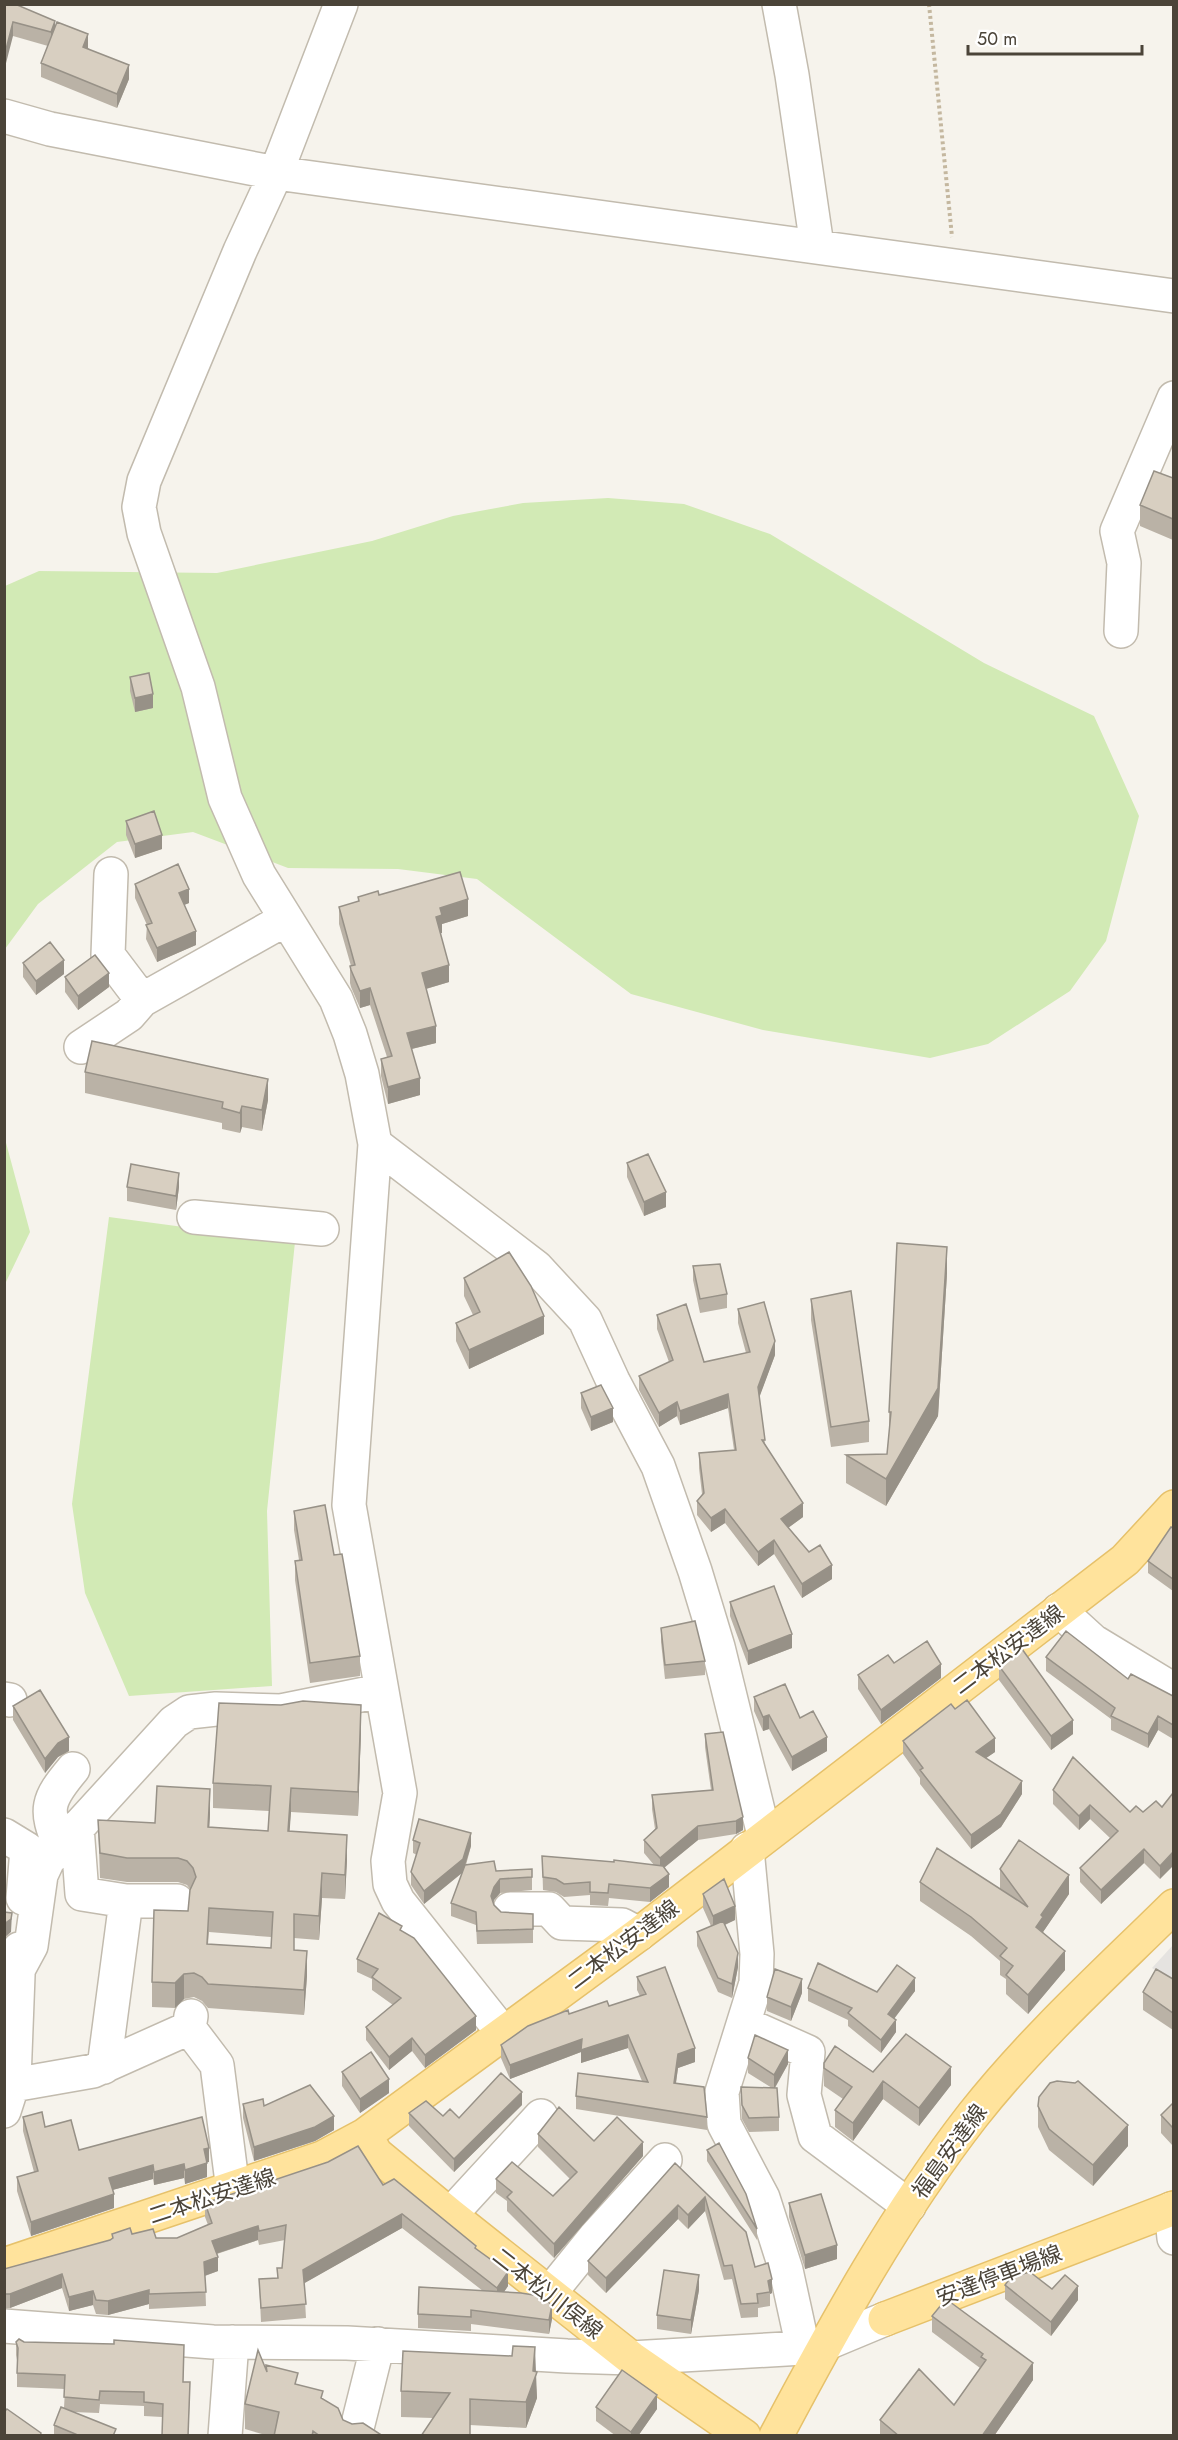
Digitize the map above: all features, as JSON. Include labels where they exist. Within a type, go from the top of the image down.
[{"type":"main road","name":"二本松安達線","points":[[4,2265],[233,2190],[322,2158],[365,2135],[639,1934],[755,1842],[1125,1560],[1173,1507]]},
{"type":"main road","name":"福島安達線","points":[[776,2436],[814,2346],[973,2115],[1047,2031],[1173,1906]]},
{"type":"main road","name":"二本松川俣線","points":[[365,2135],[376,2154],[450,2216],[631,2358],[744,2436]]},
{"type":"main road","name":"安達停車場線","points":[[885,2319],[1173,2218]]},
{"type":"street","points":[[341,4],[276,173],[240,251],[144,481],[139,507],[144,533],[198,687],[225,798],[259,875],[336,999],[362,1074],[375,1144],[349,1505],[380,1691],[400,1793],[388,1861],[390,1884],[398,1901],[503,2033]]},
{"type":"street","points":[[779,4],[792,75],[817,246]]},
{"type":"street","points":[[4,116],[50,129],[276,173],[574,216],[817,246],[1173,296]]},
{"type":"street","points":[[1121,631],[1124,564],[1117,531],[1173,398]]},
{"type":"street","points":[[111,874],[108,955],[142,1000]]},
{"type":"street","points":[[81,1047],[129,1016],[142,1000],[286,920]]},
{"type":"street","points":[[375,1144],[536,1267],[585,1320],[613,1381],[658,1466],[718,1647],[755,1842],[756,1983],[746,2024],[722,2092],[724,2124],[763,2198],[814,2346]]},
{"type":"street","points":[[194,1217],[322,1229]]},
{"type":"street","points":[[1059,1610],[1093,1641],[1173,1690]]},
{"type":"street","points":[[18,1970],[31,1946],[41,1875],[69,1836],[123,1781],[174,1722],[189,1712],[216,1709],[281,1711],[380,1691]]},
{"type":"street","points":[[73,1769],[53,1793],[50,1822],[69,1836],[82,1894],[126,1901],[177,1901]]},
{"type":"street","points":[[4,1835],[27,1849],[9,2098],[104,2067],[190,2022],[218,2065],[233,2190]]},
{"type":"street","points":[[104,2067],[126,1901]]},
{"type":"street","points":[[510,1909],[549,1909],[562,1923],[622,1925],[639,1934]]},
{"type":"street","points":[[746,2024],[808,2052],[804,2095],[815,2136],[909,2206]]},
{"type":"street","points":[[450,2216],[541,2116]]},
{"type":"street","points":[[549,2294],[595,2237],[665,2160]]},
{"type":"street","name":"安達停車場線","points":[[6,2333],[232,2342],[378,2344],[631,2358],[814,2346],[885,2319]]},
{"type":"street","points":[[225,2436],[232,2342]]},
{"type":"street","points":[[356,2432],[378,2344]]},
{"type":"path","points":[[929,4],[954,265]]},
{"type":"green space","points":[[608,498],[684,504],[770,534],[984,663],[1094,716],[1139,816],[1106,941],[1070,991],[988,1044],[930,1058],[763,1030],[631,994],[477,879],[398,869],[288,868],[193,832],[117,842],[38,904],[5,949],[5,586],[39,571],[217,573],[372,541],[453,516],[523,503]]},
{"type":"green space","points":[[5,1139],[30,1232],[4,1284]]},
{"type":"green space","points":[[109,1217],[295,1242],[267,1511],[272,1686],[129,1696],[85,1593],[72,1504]]},
{"type":"shaded area","points":[[1173,1945],[1173,1982],[1152,1968]]},
{"type":"building","points":[[4,4],[15,4],[55,21],[51,32],[13,22],[4,57]]},
{"type":"building","points":[[57,22],[88,34],[83,47],[129,65],[117,94],[41,63]]},
{"type":"building","points":[[1154,471],[1173,478],[1173,519],[1140,505]]},
{"type":"building","points":[[149,673],[153,694],[135,698],[130,677]]},
{"type":"building","points":[[154,811],[162,835],[135,844],[126,821]]},
{"type":"building","points":[[178,864],[189,889],[179,893],[196,931],[157,948],[146,925],[152,923],[135,884]]},
{"type":"building","points":[[460,872],[468,899],[440,908],[442,915],[436,917],[449,965],[422,973],[436,1026],[407,1033],[420,1078],[388,1087],[381,1059],[392,1056],[370,988],[360,991],[351,970],[350,966],[355,965],[339,907],[359,901],[358,897],[378,891],[379,895]]},
{"type":"building","points":[[50,942],[64,960],[36,981],[23,963]]},
{"type":"building","points":[[95,955],[109,973],[78,996],[65,977]]},
{"type":"building","points":[[92,1041],[268,1079],[262,1110],[242,1106],[240,1113],[222,1108],[223,1102],[85,1072]]},
{"type":"building","points":[[648,1154],[666,1192],[644,1202],[627,1163]]},
{"type":"building","points":[[131,1164],[179,1173],[176,1196],[127,1187]]},
{"type":"building","points":[[897,1243],[947,1247],[938,1388],[886,1479],[846,1455],[887,1454],[891,1412],[889,1412]]},
{"type":"building","points":[[509,1252],[531,1286],[544,1316],[469,1350],[456,1323],[480,1312],[464,1278]]},
{"type":"building","points":[[720,1264],[727,1294],[700,1299],[693,1266]]},
{"type":"building","points":[[851,1291],[869,1421],[831,1427],[811,1299]]},
{"type":"building","points":[[764,1302],[775,1341],[758,1387],[765,1440],[762,1440],[803,1503],[781,1519],[809,1552],[820,1545],[832,1565],[802,1584],[774,1540],[758,1552],[725,1509],[711,1518],[697,1501],[704,1493],[699,1453],[736,1450],[728,1394],[680,1411],[677,1402],[659,1413],[639,1376],[673,1360],[657,1315],[686,1304],[704,1362],[750,1352],[738,1309]]},
{"type":"building","points":[[601,1385],[613,1408],[591,1417],[581,1393]]},
{"type":"building","points":[[325,1505],[334,1555],[342,1554],[360,1656],[310,1663],[295,1561],[302,1560],[294,1511]]},
{"type":"building","points":[[1171,1527],[1173,1528],[1173,1579],[1148,1561]]},
{"type":"building","points":[[774,1586],[792,1634],[748,1651],[730,1602]]},
{"type":"building","points":[[695,1621],[705,1661],[665,1665],[661,1628]]},
{"type":"building","points":[[1066,1631],[1128,1679],[1131,1674],[1173,1696],[1173,1725],[1158,1716],[1148,1734],[1111,1716],[1115,1708],[1046,1657]]},
{"type":"building","points":[[927,1641],[941,1664],[881,1710],[858,1675],[888,1655],[894,1663]]},
{"type":"building","points":[[1022,1649],[1073,1720],[1051,1736],[999,1666]]},
{"type":"building","points":[[785,1684],[800,1718],[813,1711],[827,1737],[792,1757],[769,1715],[763,1717],[754,1697]]},
{"type":"building","points":[[40,1690],[69,1737],[58,1743],[45,1759],[13,1706]]},
{"type":"building","points":[[967,1700],[995,1738],[976,1752],[1022,1781],[1001,1814],[971,1835],[920,1770],[923,1768],[903,1741],[951,1704],[955,1709]]},
{"type":"building","points":[[303,1701],[361,1705],[358,1792],[291,1788],[288,1831],[347,1835],[345,1875],[322,1873],[319,1916],[294,1914],[294,1950],[307,1951],[304,1990],[208,1984],[194,1973],[184,1974],[175,1983],[152,1982],[154,1910],[188,1911],[190,1890],[196,1877],[193,1868],[187,1861],[178,1858],[127,1858],[100,1853],[98,1820],[155,1823],[157,1786],[210,1789],[208,1827],[268,1831],[271,1786],[213,1783],[219,1703],[281,1705]],"holes":[[[209,1908],[273,1912],[271,1948],[207,1944]]]},
{"type":"building","points":[[723,1732],[743,1817],[736,1821],[698,1826],[660,1858],[644,1840],[657,1828],[652,1795],[713,1790],[705,1734]]},
{"type":"building","points":[[1073,1757],[1130,1812],[1136,1806],[1143,1812],[1156,1801],[1162,1807],[1173,1793],[1173,1852],[1160,1866],[1144,1849],[1101,1890],[1080,1868],[1118,1831],[1090,1805],[1079,1816],[1053,1790]]},
{"type":"building","points":[[419,1819],[471,1833],[463,1859],[424,1891],[411,1872],[420,1843],[413,1840]]},
{"type":"building","points":[[1019,1840],[1069,1875],[1041,1915],[1043,1917],[1036,1927],[1065,1951],[1028,1995],[1006,1975],[1013,1966],[1000,1956],[1007,1948],[971,1917],[920,1882],[937,1848],[1028,1907],[1000,1869]]},
{"type":"building","points":[[542,1856],[614,1862],[614,1860],[663,1866],[669,1874],[650,1888],[609,1884],[608,1893],[590,1892],[590,1882],[564,1884],[556,1879],[543,1877]]},
{"type":"building","points":[[494,1861],[496,1871],[532,1869],[532,1877],[500,1879],[491,1896],[494,1905],[501,1912],[533,1914],[533,1929],[477,1931],[476,1912],[451,1903],[465,1865]]},
{"type":"building","points":[[724,1879],[735,1906],[713,1916],[703,1894]]},
{"type":"building","points":[[4,1912],[12,1913],[11,1919],[4,1924]]},
{"type":"building","points":[[379,1913],[402,1926],[400,1930],[414,1938],[476,2016],[425,2055],[412,2038],[389,2057],[366,2027],[401,1998],[372,1977],[378,1969],[357,1959]]},
{"type":"building","points":[[723,1921],[738,1953],[732,1984],[718,1978],[697,1932]]},
{"type":"building","points":[[818,1963],[877,1992],[897,1965],[915,1978],[888,2014],[896,2020],[881,2040],[848,2013],[852,2008],[808,1988]]},
{"type":"building","points":[[665,1967],[695,2048],[678,2054],[674,2083],[704,2087],[707,2117],[576,2096],[578,2073],[648,2082],[628,2035],[581,2050],[582,2039],[510,2065],[501,2045],[528,2026],[568,2010],[569,2014],[607,2001],[609,2006],[646,1994],[637,1977]]},
{"type":"building","points":[[775,1969],[802,1979],[791,2007],[767,1997]]},
{"type":"building","points":[[1156,1969],[1173,1979],[1173,2013],[1143,1992]]},
{"type":"building","points":[[906,2034],[951,2067],[919,2108],[883,2081],[853,2123],[835,2110],[852,2087],[824,2068],[824,2063],[835,2046],[873,2072]]},
{"type":"building","points":[[755,2035],[788,2050],[774,2075],[748,2058]]},
{"type":"building","points":[[371,2052],[389,2079],[360,2099],[342,2072]]},
{"type":"building","points":[[501,2073],[522,2092],[454,2159],[409,2113],[426,2101],[443,2116],[450,2109],[459,2118]]},
{"type":"building","points":[[1057,2081],[1075,2083],[1078,2081],[1128,2125],[1093,2165],[1049,2129],[1038,2106],[1039,2097],[1050,2083]]},
{"type":"building","points":[[310,2085],[334,2116],[315,2127],[254,2147],[243,2104],[263,2099],[264,2106]]},
{"type":"building","points":[[741,2087],[777,2088],[779,2117],[749,2118],[742,2105]]},
{"type":"building","points":[[1173,2103],[1173,2128],[1161,2115]]},
{"type":"building","points":[[559,2107],[594,2141],[617,2117],[643,2142],[554,2244],[507,2197],[512,2192],[496,2179],[512,2162],[553,2196],[577,2172],[538,2134]]},
{"type":"building","points":[[42,2112],[45,2127],[71,2120],[79,2150],[202,2117],[209,2148],[204,2149],[207,2163],[185,2170],[184,2164],[154,2172],[153,2165],[109,2178],[114,2194],[31,2222],[17,2177],[38,2171],[23,2117]]},
{"type":"building","points":[[719,2143],[746,2194],[757,2229],[707,2150]]},
{"type":"building","points":[[358,2146],[383,2185],[394,2179],[476,2246],[475,2248],[508,2272],[497,2288],[402,2214],[303,2270],[306,2304],[261,2308],[259,2279],[278,2278],[277,2268],[282,2268],[286,2225],[259,2231],[258,2226],[212,2241],[218,2257],[204,2262],[206,2292],[149,2294],[149,2290],[108,2301],[96,2300],[93,2291],[69,2297],[62,2274],[10,2294],[4,2294],[4,2269],[110,2240],[113,2238],[112,2234],[130,2228],[132,2234],[153,2229],[156,2238],[177,2238],[212,2223],[205,2203],[328,2162]]},
{"type":"building","points":[[675,2163],[746,2232],[755,2267],[768,2263],[772,2279],[768,2281],[770,2292],[757,2294],[758,2303],[741,2304],[732,2265],[724,2266],[705,2197],[688,2215],[678,2205],[606,2278],[588,2261]]},
{"type":"building","points":[[821,2194],[837,2245],[805,2255],[789,2203]]},
{"type":"building","points":[[664,2270],[699,2275],[691,2320],[657,2315]]},
{"type":"building","points":[[1030,2272],[1052,2289],[1065,2275],[1078,2286],[1051,2322],[1005,2285],[1011,2277]]},
{"type":"building","points":[[419,2287],[521,2293],[540,2296],[552,2305],[549,2320],[471,2310],[471,2317],[418,2314]]},
{"type":"building","points":[[946,2299],[1033,2363],[982,2436],[899,2436],[880,2420],[919,2369],[954,2405],[986,2360],[981,2357],[983,2354],[932,2316]]},
{"type":"building","points":[[19,2339],[24,2342],[114,2344],[114,2340],[184,2345],[183,2382],[190,2382],[188,2436],[162,2436],[163,2404],[144,2402],[144,2392],[100,2391],[99,2400],[64,2397],[65,2375],[17,2373],[18,2348],[16,2342]]},
{"type":"building","points":[[513,2346],[535,2347],[533,2371],[537,2372],[526,2402],[470,2399],[470,2436],[421,2436],[450,2393],[401,2391],[403,2351],[512,2356]]},
{"type":"building","points":[[258,2350],[267,2372],[266,2365],[298,2373],[295,2384],[323,2391],[321,2398],[338,2408],[343,2420],[352,2424],[363,2423],[383,2436],[320,2436],[313,2431],[312,2436],[274,2436],[279,2412],[245,2404]]},
{"type":"building","points":[[622,2370],[657,2395],[631,2432],[596,2407]]},
{"type":"building","points":[[61,2407],[116,2429],[113,2436],[80,2436],[54,2425]]},
{"type":"building","points":[[7,2409],[41,2433],[40,2436],[4,2436],[4,2412]]}]
